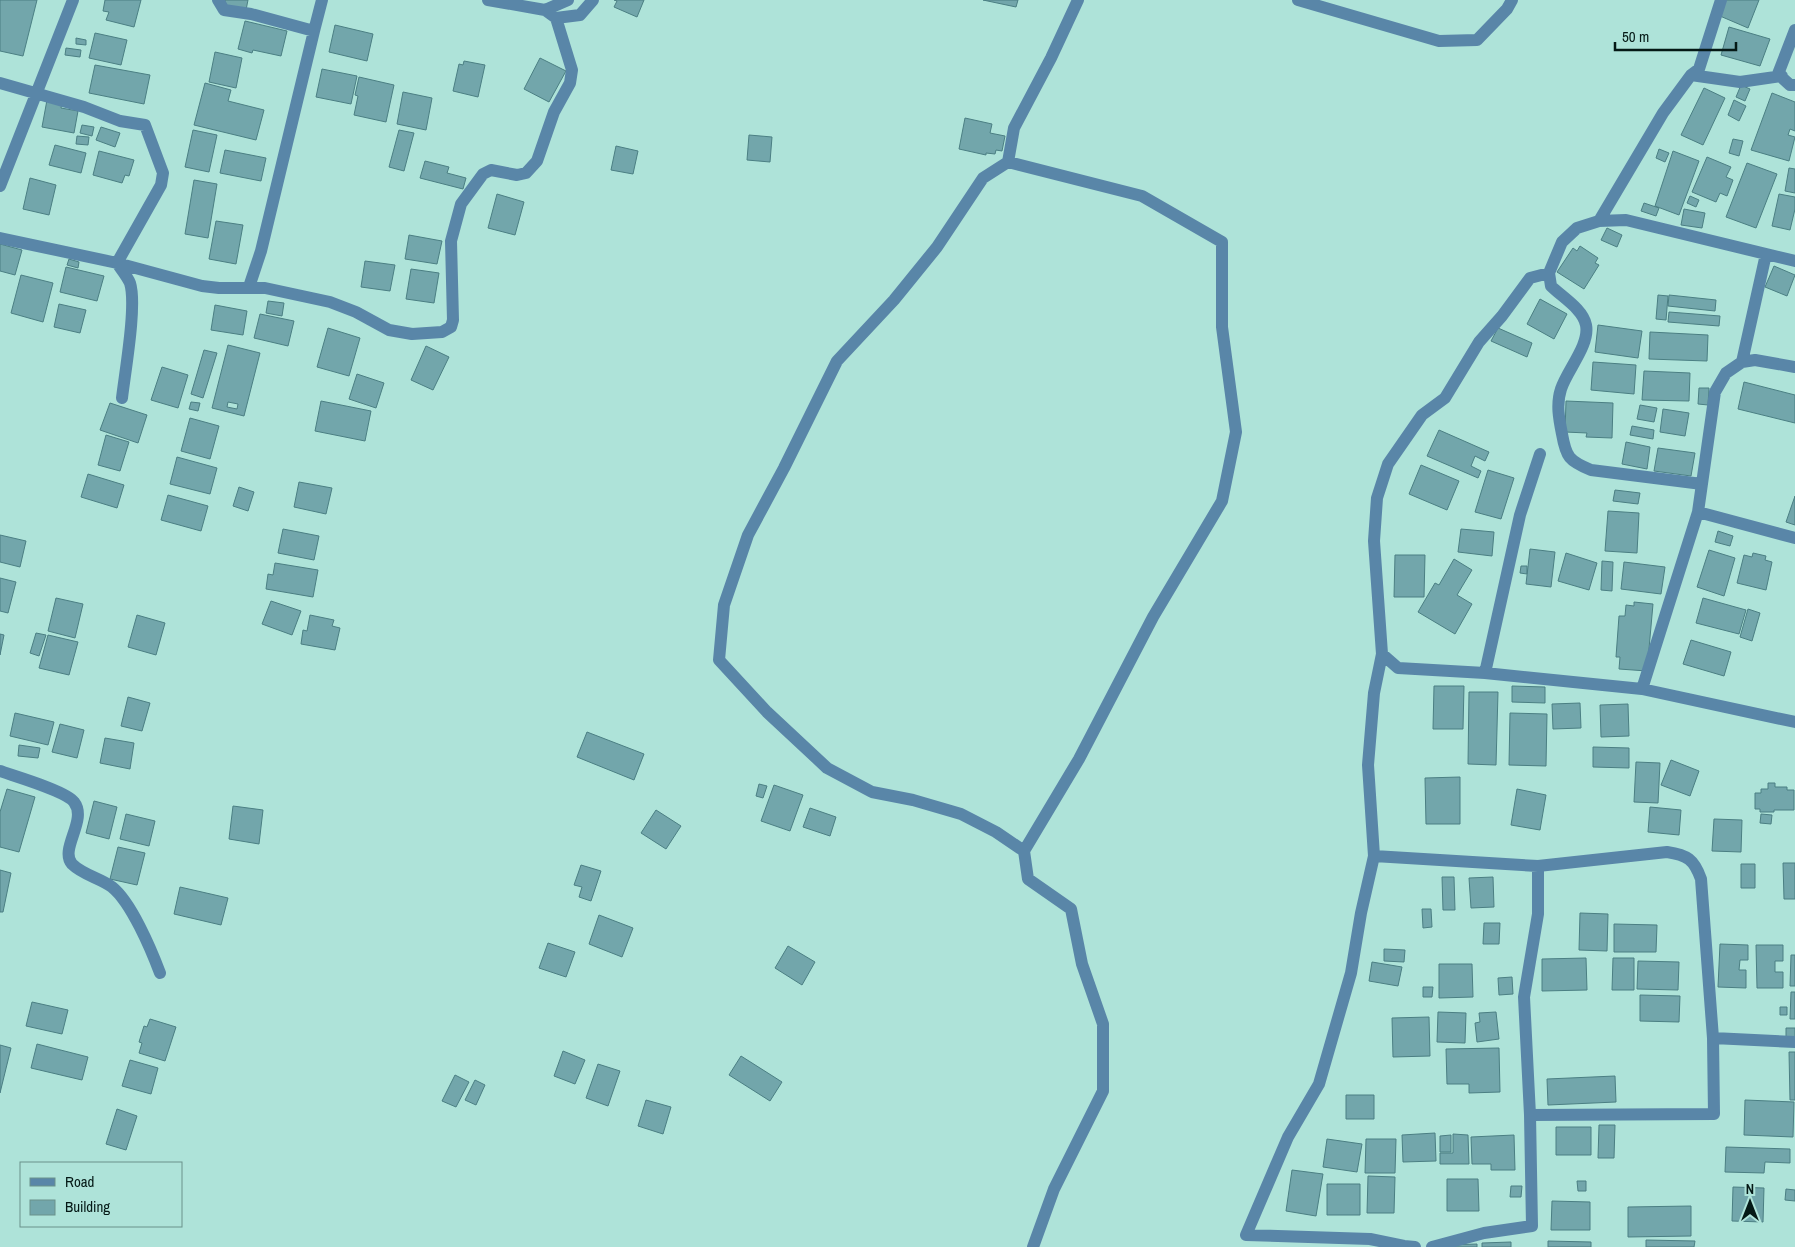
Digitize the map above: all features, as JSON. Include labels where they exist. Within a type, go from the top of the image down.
[{"type":"street","points":[[0,186],[73,0]]},
{"type":"street","points":[[218,0],[224,10],[250,14],[314,31]]},
{"type":"street","points":[[249,287],[261,251],[322,0]]},
{"type":"street","points":[[0,238],[117,263],[202,286],[266,288],[330,302],[356,312],[389,330],[412,334],[442,332],[451,327],[453,320],[451,241],[461,204],[482,174],[490,170],[517,175],[526,173],[537,161],[554,112],[570,83],[572,70],[556,18],[545,10],[488,0]]},
{"type":"street","points":[[545,10],[568,0]]},
{"type":"street","points":[[556,18],[580,15],[593,0]]},
{"type":"street","points":[[1008,162],[1014,128],[1051,58],[1078,0]]},
{"type":"street","points":[[1298,0],[1439,42],[1477,40],[1507,9],[1512,0]]},
{"type":"street","points":[[1599,221],[1663,113],[1691,75],[1699,68],[1721,0]]},
{"type":"street","points":[[1795,30],[1778,74],[1790,85],[1795,85]]},
{"type":"street","points":[[1691,75],[1740,82],[1782,76]]},
{"type":"street","points":[[0,83],[84,107],[120,121],[145,125],[163,173],[161,185],[117,263]]},
{"type":"street","points":[[1024,851],[996,832],[961,814],[913,800],[872,792],[827,768],[767,712],[719,660],[724,605],[748,535],[784,468],[837,360],[894,300],[937,247],[983,178],[1008,162],[1142,196],[1222,242],[1222,327],[1236,432],[1222,501],[1153,617],[1079,760],[1024,851],[1028,879],[1072,909],[1082,964],[1103,1024],[1103,1091],[1054,1189],[1033,1247]]},
{"type":"street","points":[[1702,484],[1591,470],[1574,463],[1564,451],[1558,411],[1560,389],[1586,337],[1586,324],[1580,312],[1551,286],[1549,273],[1562,242],[1577,228],[1599,221],[1626,220],[1795,261]]},
{"type":"street","points":[[1742,362],[1766,254]]},
{"type":"street","points":[[117,263],[129,280],[132,289],[131,318],[122,398]]},
{"type":"street","points":[[1415,1247],[1370,1239],[1246,1235],[1288,1137],[1319,1084],[1351,973],[1361,913],[1374,856],[1368,765],[1374,693],[1382,654],[1374,541],[1377,498],[1388,464],[1422,416],[1445,398],[1479,342],[1502,316],[1530,278],[1549,273]]},
{"type":"street","points":[[1642,689],[1698,512],[1715,392],[1726,373],[1742,362],[1755,360],[1795,367]]},
{"type":"street","points":[[1485,673],[1520,515],[1540,454]]},
{"type":"street","points":[[1698,512],[1795,538]]},
{"type":"street","points":[[1382,654],[1398,668],[1485,673],[1642,689],[1795,722]]},
{"type":"street","points":[[0,771],[64,794],[74,802],[77,812],[77,824],[68,851],[71,862],[81,871],[111,886],[121,896],[148,944],[160,973]]},
{"type":"street","points":[[1374,856],[1538,866],[1667,852],[1683,855],[1696,866],[1701,879],[1713,1038],[1714,1114],[1530,1115]]},
{"type":"street","points":[[1432,1247],[1484,1233],[1532,1226],[1530,1115],[1524,997],[1538,914],[1538,866]]},
{"type":"street","points":[[1713,1038],[1795,1042]]},
{"type":"building","points":[[0,0],[37,0],[23,56],[0,51]]},
{"type":"building","points":[[105,0],[141,0],[134,27],[106,20],[109,12],[103,11]]},
{"type":"building","points":[[225,0],[248,0],[246,10],[224,7]]},
{"type":"building","points":[[614,0],[644,0],[637,17],[614,7],[617,1]]},
{"type":"building","points":[[983,0],[1018,0],[1016,7]]},
{"type":"building","points":[[1726,0],[1759,0],[1748,28],[1720,16]]},
{"type":"building","points":[[245,21],[287,31],[281,56],[253,50],[252,53],[238,49]]},
{"type":"building","points":[[335,25],[373,34],[367,61],[329,52]]},
{"type":"building","points":[[1729,27],[1770,39],[1760,66],[1721,55]]},
{"type":"building","points":[[95,33],[127,40],[121,65],[89,58]]},
{"type":"building","points":[[76,38],[86,40],[86,45],[76,44]]},
{"type":"building","points":[[66,48],[81,50],[80,57],[65,55]]},
{"type":"building","points":[[215,52],[242,58],[236,88],[209,82]]},
{"type":"building","points":[[540,58],[566,71],[549,102],[524,89]]},
{"type":"building","points":[[464,61],[485,65],[478,97],[453,91],[459,64],[463,65]]},
{"type":"building","points":[[95,65],[150,75],[144,104],[89,93]]},
{"type":"building","points":[[322,69],[357,76],[351,104],[316,97]]},
{"type":"building","points":[[359,77],[394,85],[386,122],[354,115],[358,96],[355,95]]},
{"type":"building","points":[[205,83],[231,90],[228,101],[264,110],[256,140],[194,125]]},
{"type":"building","points":[[1741,85],[1750,89],[1745,101],[1736,97]]},
{"type":"building","points":[[1704,88],[1725,98],[1703,145],[1681,135]]},
{"type":"building","points":[[403,92],[432,98],[426,130],[397,124]]},
{"type":"building","points":[[1772,93],[1795,102],[1795,131],[1790,129],[1788,135],[1795,137],[1789,161],[1751,150]]},
{"type":"building","points":[[47,100],[62,103],[61,108],[78,111],[74,133],[42,127]]},
{"type":"building","points":[[1734,100],[1746,106],[1739,121],[1728,115]]},
{"type":"building","points":[[965,118],[992,124],[990,133],[1005,136],[1002,151],[996,150],[995,154],[986,153],[986,155],[959,149]]},
{"type":"building","points":[[82,125],[94,127],[92,136],[80,133]]},
{"type":"building","points":[[101,127],[120,133],[115,147],[96,140]]},
{"type":"building","points":[[193,130],[217,135],[209,172],[185,167]]},
{"type":"building","points":[[399,130],[414,133],[404,171],[389,167]]},
{"type":"building","points":[[749,135],[772,137],[770,162],[747,160]]},
{"type":"building","points":[[77,136],[89,137],[88,145],[76,144]]},
{"type":"building","points":[[1733,139],[1743,141],[1739,156],[1729,153]]},
{"type":"building","points":[[55,145],[86,153],[81,173],[49,165]]},
{"type":"building","points":[[616,146],[638,151],[633,174],[611,170]]},
{"type":"building","points":[[1659,149],[1669,153],[1665,162],[1656,158]]},
{"type":"building","points":[[225,150],[266,158],[261,181],[220,173]]},
{"type":"building","points":[[99,151],[134,160],[129,176],[125,175],[122,183],[93,175]]},
{"type":"building","points":[[1673,151],[1699,161],[1679,215],[1655,206]]},
{"type":"building","points":[[1707,157],[1731,167],[1726,177],[1733,180],[1727,196],[1720,193],[1716,202],[1692,192]]},
{"type":"building","points":[[425,161],[449,167],[447,173],[466,178],[463,189],[420,178]]},
{"type":"building","points":[[1747,163],[1777,174],[1756,228],[1726,217]]},
{"type":"building","points":[[1789,168],[1795,169],[1795,193],[1785,191]]},
{"type":"building","points":[[30,178],[56,185],[49,215],[23,209]]},
{"type":"building","points":[[194,180],[217,184],[208,238],[185,234]]},
{"type":"building","points":[[497,194],[524,202],[515,235],[488,228]]},
{"type":"building","points":[[1779,194],[1795,197],[1795,209],[1790,230],[1772,226]]},
{"type":"building","points":[[1690,196],[1699,200],[1696,207],[1687,203]]},
{"type":"building","points":[[1644,203],[1659,208],[1656,216],[1641,211]]},
{"type":"building","points":[[1684,209],[1705,213],[1702,228],[1681,225]]},
{"type":"building","points":[[216,221],[243,225],[236,264],[209,259]]},
{"type":"building","points":[[1607,228],[1622,235],[1617,247],[1601,240]]},
{"type":"building","points":[[409,235],[442,241],[437,264],[405,259]]},
{"type":"building","points":[[0,244],[22,250],[15,275],[0,271]]},
{"type":"building","points":[[1580,246],[1598,258],[1595,263],[1599,265],[1584,289],[1557,272],[1573,248],[1577,251]]},
{"type":"building","points":[[69,259],[79,262],[78,268],[67,265]]},
{"type":"building","points":[[365,261],[395,265],[390,291],[361,287]]},
{"type":"building","points":[[1774,266],[1795,275],[1787,296],[1765,287]]},
{"type":"building","points":[[66,267],[104,276],[97,301],[60,292]]},
{"type":"building","points":[[411,269],[439,273],[434,303],[406,299]]},
{"type":"building","points":[[21,275],[53,283],[43,322],[11,313]]},
{"type":"building","points":[[1658,295],[1668,296],[1666,320],[1656,319]]},
{"type":"building","points":[[1669,295],[1716,300],[1715,311],[1668,306]]},
{"type":"building","points":[[1540,299],[1567,314],[1554,339],[1527,324]]},
{"type":"building","points":[[268,301],[284,303],[282,316],[266,313]]},
{"type":"building","points":[[59,304],[86,310],[80,333],[54,327]]},
{"type":"building","points":[[215,305],[247,311],[243,335],[211,330]]},
{"type":"building","points":[[1669,312],[1720,316],[1719,326],[1668,322]]},
{"type":"building","points":[[260,314],[294,321],[288,346],[254,338]]},
{"type":"building","points":[[1598,325],[1642,331],[1638,358],[1595,352]]},
{"type":"building","points":[[328,328],[360,338],[349,376],[317,367]]},
{"type":"building","points":[[1498,328],[1532,343],[1527,357],[1491,341]]},
{"type":"building","points":[[1650,332],[1708,335],[1707,361],[1649,359]]},
{"type":"building","points":[[228,345],[260,353],[244,416],[212,408]],"holes":[[[228,402],[238,404],[237,409],[227,407]]]},
{"type":"building","points":[[426,346],[449,357],[433,390],[411,380]]},
{"type":"building","points":[[204,350],[217,353],[203,398],[191,394]]},
{"type":"building","points":[[1593,362],[1636,365],[1634,394],[1591,390]]},
{"type":"building","points":[[162,367],[188,375],[178,408],[151,400]]},
{"type":"building","points":[[1644,371],[1690,373],[1689,401],[1642,400]]},
{"type":"building","points":[[357,374],[384,383],[376,408],[349,399]]},
{"type":"building","points":[[1744,382],[1795,395],[1795,423],[1738,409]]},
{"type":"building","points":[[1699,388],[1709,388],[1708,405],[1698,404]]},
{"type":"building","points":[[321,401],[371,411],[365,441],[315,431]]},
{"type":"building","points":[[1566,401],[1613,403],[1612,438],[1586,437],[1587,433],[1565,432]]},
{"type":"building","points":[[191,402],[200,403],[198,411],[189,409]]},
{"type":"building","points":[[110,403],[147,415],[138,443],[100,430]]},
{"type":"building","points":[[1640,405],[1657,408],[1654,422],[1637,419]]},
{"type":"building","points":[[1663,409],[1689,413],[1685,436],[1660,432]]},
{"type":"building","points":[[190,418],[219,426],[210,459],[181,451]]},
{"type":"building","points":[[1632,426],[1654,430],[1653,439],[1630,435]]},
{"type":"building","points":[[1439,430],[1489,452],[1485,461],[1475,456],[1471,466],[1481,471],[1478,478],[1427,456]]},
{"type":"building","points":[[106,435],[129,442],[120,471],[98,465]]},
{"type":"building","points":[[1626,442],[1650,447],[1647,469],[1622,464]]},
{"type":"building","points":[[1658,448],[1695,453],[1691,476],[1654,471]]},
{"type":"building","points":[[177,457],[217,468],[210,494],[170,484]]},
{"type":"building","points":[[1421,465],[1459,481],[1447,510],[1409,494]]},
{"type":"building","points":[[1488,470],[1514,478],[1501,519],[1475,512]]},
{"type":"building","points":[[88,474],[124,485],[117,508],[81,497]]},
{"type":"building","points":[[299,482],[332,488],[326,514],[294,507]]},
{"type":"building","points":[[239,487],[254,492],[248,511],[233,506]]},
{"type":"building","points":[[1615,490],[1640,493],[1638,504],[1613,501]]},
{"type":"building","points":[[168,495],[208,506],[201,531],[161,520]]},
{"type":"building","points":[[1795,496],[1795,525],[1786,522]]},
{"type":"building","points":[[1608,511],[1639,513],[1637,553],[1605,551]]},
{"type":"building","points":[[283,529],[319,536],[314,560],[278,553]]},
{"type":"building","points":[[1461,529],[1494,532],[1492,556],[1458,552]]},
{"type":"building","points":[[1718,531],[1733,536],[1730,546],[1715,542]]},
{"type":"building","points":[[0,535],[26,541],[20,567],[0,562]]},
{"type":"building","points":[[1530,549],[1555,552],[1551,587],[1526,584]]},
{"type":"building","points":[[1709,550],[1735,558],[1724,596],[1697,587]]},
{"type":"building","points":[[1566,553],[1597,563],[1589,590],[1558,581]]},
{"type":"building","points":[[1753,553],[1766,556],[1765,560],[1772,562],[1766,590],[1737,583],[1744,555],[1752,557]]},
{"type":"building","points":[[1395,555],[1425,555],[1424,597],[1394,597]]},
{"type":"building","points":[[1454,559],[1472,570],[1457,595],[1472,604],[1455,634],[1418,612],[1435,583],[1439,585]]},
{"type":"building","points":[[1602,561],[1613,562],[1612,591],[1601,590]]},
{"type":"building","points":[[1624,562],[1665,567],[1661,594],[1621,589]]},
{"type":"building","points":[[275,563],[318,570],[313,597],[266,589],[268,574],[273,575]]},
{"type":"building","points":[[1521,566],[1527,566],[1527,574],[1520,573]]},
{"type":"building","points":[[0,578],[16,582],[8,613],[0,611]]},
{"type":"building","points":[[56,598],[83,604],[75,638],[48,631]]},
{"type":"building","points":[[1703,598],[1746,610],[1739,634],[1696,623]]},
{"type":"building","points":[[271,601],[301,611],[292,635],[262,624]]},
{"type":"building","points":[[1634,602],[1653,604],[1647,671],[1619,669],[1620,657],[1616,657],[1619,616],[1625,616],[1626,605],[1634,606]]},
{"type":"building","points":[[1748,609],[1760,613],[1752,641],[1740,637]]},
{"type":"building","points":[[137,615],[165,623],[156,655],[128,647]]},
{"type":"building","points":[[310,615],[334,620],[332,626],[340,628],[335,650],[301,644],[303,630],[307,631]]},
{"type":"building","points":[[36,633],[46,635],[39,656],[30,653]]},
{"type":"building","points":[[0,634],[4,635],[0,655]]},
{"type":"building","points":[[48,635],[78,642],[69,675],[39,668]]},
{"type":"building","points":[[1691,640],[1731,652],[1724,676],[1683,664]]},
{"type":"building","points":[[1434,686],[1464,686],[1463,729],[1433,729]]},
{"type":"building","points":[[1512,686],[1545,687],[1545,703],[1512,702]]},
{"type":"building","points":[[1469,692],[1498,692],[1496,765],[1468,764]]},
{"type":"building","points":[[128,697],[150,703],[142,731],[121,726]]},
{"type":"building","points":[[1580,703],[1581,728],[1553,729],[1552,704]]},
{"type":"building","points":[[1628,704],[1629,736],[1601,737],[1600,705]]},
{"type":"building","points":[[15,713],[54,722],[48,745],[10,736]]},
{"type":"building","points":[[1510,713],[1547,714],[1546,766],[1509,765]]},
{"type":"building","points":[[60,724],[84,730],[77,758],[52,752]]},
{"type":"building","points":[[587,732],[644,754],[634,780],[577,757]]},
{"type":"building","points":[[105,738],[134,743],[130,769],[100,763]]},
{"type":"building","points":[[19,745],[40,748],[38,758],[18,756]]},
{"type":"building","points":[[1593,747],[1629,748],[1629,768],[1593,767]]},
{"type":"building","points":[[1671,760],[1699,771],[1690,796],[1661,785]]},
{"type":"building","points":[[1636,762],[1660,763],[1658,803],[1634,802]]},
{"type":"building","points":[[1460,777],[1460,824],[1426,824],[1425,778]]},
{"type":"building","points":[[1768,783],[1775,783],[1775,787],[1787,787],[1787,790],[1794,790],[1794,810],[1760,812],[1760,809],[1755,809],[1755,793],[1761,793],[1761,789],[1768,789]]},
{"type":"building","points":[[759,784],[767,786],[763,798],[756,796]]},
{"type":"building","points":[[774,785],[803,795],[790,831],[761,821]]},
{"type":"building","points":[[7,789],[35,797],[19,852],[0,847],[0,812]]},
{"type":"building","points":[[1517,789],[1546,795],[1540,830],[1511,825]]},
{"type":"building","points":[[94,801],[117,807],[109,839],[86,833]]},
{"type":"building","points":[[233,806],[263,810],[259,844],[229,839]]},
{"type":"building","points":[[1650,807],[1681,810],[1679,835],[1648,832]]},
{"type":"building","points":[[810,808],[836,817],[830,836],[803,827]]},
{"type":"building","points":[[656,810],[681,826],[666,849],[641,833]]},
{"type":"building","points":[[126,814],[155,821],[149,846],[120,839]]},
{"type":"building","points":[[1761,814],[1772,815],[1771,824],[1760,823]]},
{"type":"building","points":[[1714,819],[1742,820],[1741,852],[1712,851]]},
{"type":"building","points":[[118,847],[145,853],[137,885],[110,879]]},
{"type":"building","points":[[1783,863],[1795,863],[1795,899],[1784,899]]},
{"type":"building","points":[[1741,864],[1755,864],[1755,888],[1741,888]]},
{"type":"building","points":[[581,865],[601,871],[591,901],[579,897],[582,887],[574,885]]},
{"type":"building","points":[[0,870],[11,873],[3,912],[0,912]]},
{"type":"building","points":[[1442,877],[1454,877],[1455,910],[1443,910]]},
{"type":"building","points":[[1493,877],[1494,907],[1471,908],[1469,878]]},
{"type":"building","points":[[180,887],[228,898],[221,925],[174,914]]},
{"type":"building","points":[[1422,909],[1431,909],[1432,927],[1423,928]]},
{"type":"building","points":[[1580,913],[1608,914],[1607,951],[1579,950]]},
{"type":"building","points":[[599,915],[633,928],[622,957],[589,944]]},
{"type":"building","points":[[1484,923],[1500,923],[1499,944],[1483,944]]},
{"type":"building","points":[[1614,924],[1657,925],[1656,952],[1614,952]]},
{"type":"building","points":[[548,943],[575,952],[566,977],[539,968]]},
{"type":"building","points":[[1720,944],[1748,945],[1748,960],[1740,960],[1739,970],[1746,970],[1746,988],[1718,987]]},
{"type":"building","points":[[1756,945],[1783,945],[1783,961],[1775,961],[1775,972],[1783,972],[1783,988],[1757,988]]},
{"type":"building","points":[[788,946],[815,962],[802,985],[775,968]]},
{"type":"building","points":[[1384,949],[1405,950],[1404,962],[1384,961]]},
{"type":"building","points":[[1791,955],[1795,955],[1795,986],[1790,986]]},
{"type":"building","points":[[1586,958],[1587,990],[1542,991],[1542,959]]},
{"type":"building","points":[[1613,958],[1634,958],[1634,990],[1612,990]]},
{"type":"building","points":[[1638,961],[1679,962],[1678,990],[1637,989]]},
{"type":"building","points":[[1372,962],[1402,967],[1398,986],[1369,981]]},
{"type":"building","points":[[1439,964],[1472,964],[1473,997],[1439,998]]},
{"type":"building","points":[[1512,977],[1513,994],[1499,995],[1498,978]]},
{"type":"building","points":[[1423,987],[1433,987],[1432,997],[1423,997]]},
{"type":"building","points":[[1791,992],[1795,992],[1795,1019],[1790,1019]]},
{"type":"building","points":[[1640,995],[1680,996],[1679,1022],[1640,1021]]},
{"type":"building","points":[[32,1002],[68,1010],[62,1034],[26,1026]]},
{"type":"building","points":[[1780,1007],[1787,1007],[1787,1015],[1780,1015]]},
{"type":"building","points":[[1438,1012],[1466,1013],[1465,1043],[1437,1042]]},
{"type":"building","points":[[1496,1012],[1499,1039],[1477,1042],[1475,1023],[1480,1022],[1479,1013]]},
{"type":"building","points":[[1429,1017],[1430,1056],[1393,1057],[1392,1018]]},
{"type":"building","points":[[150,1019],[176,1027],[165,1061],[139,1053],[142,1043],[139,1042],[144,1026],[147,1027]]},
{"type":"building","points":[[1786,1028],[1795,1028],[1795,1038],[1786,1037]]},
{"type":"building","points":[[37,1044],[88,1057],[82,1080],[31,1068]]},
{"type":"building","points":[[0,1045],[11,1048],[0,1093]]},
{"type":"building","points":[[1499,1048],[1500,1092],[1469,1093],[1469,1084],[1447,1084],[1446,1049]]},
{"type":"building","points":[[563,1051],[585,1060],[575,1084],[554,1076]]},
{"type":"building","points":[[1789,1052],[1795,1052],[1795,1100],[1790,1100]]},
{"type":"building","points":[[741,1056],[782,1082],[770,1101],[729,1075]]},
{"type":"building","points":[[130,1060],[158,1068],[151,1094],[122,1086]]},
{"type":"building","points":[[598,1064],[620,1071],[608,1106],[586,1098]]},
{"type":"building","points":[[455,1075],[469,1082],[456,1107],[442,1101]]},
{"type":"building","points":[[1615,1076],[1616,1102],[1548,1105],[1547,1079]]},
{"type":"building","points":[[475,1080],[485,1085],[476,1105],[465,1100]]},
{"type":"building","points":[[1346,1095],[1374,1095],[1374,1119],[1346,1119]]},
{"type":"building","points":[[646,1100],[671,1107],[663,1134],[638,1126]]},
{"type":"building","points":[[1745,1100],[1794,1102],[1793,1137],[1744,1135]]},
{"type":"building","points":[[117,1109],[137,1116],[126,1150],[106,1144]]},
{"type":"building","points":[[1599,1125],[1615,1125],[1614,1158],[1598,1158]]},
{"type":"building","points":[[1556,1127],[1591,1127],[1591,1155],[1556,1155]]},
{"type":"building","points":[[1435,1133],[1436,1161],[1403,1162],[1402,1135]]},
{"type":"building","points":[[1453,1134],[1468,1135],[1469,1164],[1440,1164],[1440,1153],[1453,1153]]},
{"type":"building","points":[[1451,1135],[1451,1152],[1440,1152],[1440,1136]]},
{"type":"building","points":[[1514,1135],[1515,1170],[1491,1170],[1491,1164],[1472,1164],[1471,1137]]},
{"type":"building","points":[[1327,1139],[1362,1144],[1357,1172],[1323,1167]]},
{"type":"building","points":[[1366,1139],[1396,1139],[1395,1173],[1365,1173]]},
{"type":"building","points":[[1726,1147],[1790,1149],[1790,1163],[1765,1162],[1764,1173],[1725,1172]]},
{"type":"building","points":[[1292,1170],[1323,1174],[1316,1216],[1286,1211]]},
{"type":"building","points":[[1368,1176],[1395,1177],[1394,1213],[1367,1213]]},
{"type":"building","points":[[1447,1179],[1478,1179],[1479,1211],[1447,1211]]},
{"type":"building","points":[[1577,1181],[1586,1181],[1586,1191],[1578,1191]]},
{"type":"building","points":[[1327,1184],[1360,1184],[1360,1215],[1327,1215]]},
{"type":"building","points":[[1511,1186],[1522,1186],[1521,1197],[1510,1197]]},
{"type":"building","points":[[1733,1187],[1764,1188],[1763,1222],[1732,1221]]},
{"type":"building","points":[[1786,1189],[1795,1190],[1795,1201],[1785,1200]]},
{"type":"building","points":[[1552,1201],[1590,1202],[1590,1230],[1551,1230]]},
{"type":"building","points":[[1691,1206],[1691,1236],[1628,1237],[1628,1207]]},
{"type":"building","points":[[1646,1240],[1695,1241],[1694,1247],[1646,1247]]},
{"type":"building","points":[[1548,1241],[1591,1242],[1591,1247],[1548,1247]]},
{"type":"building","points":[[1511,1242],[1511,1247],[1482,1247],[1482,1243]]},
{"type":"building","points":[[1477,1244],[1477,1247],[1446,1247],[1446,1245]]}]
